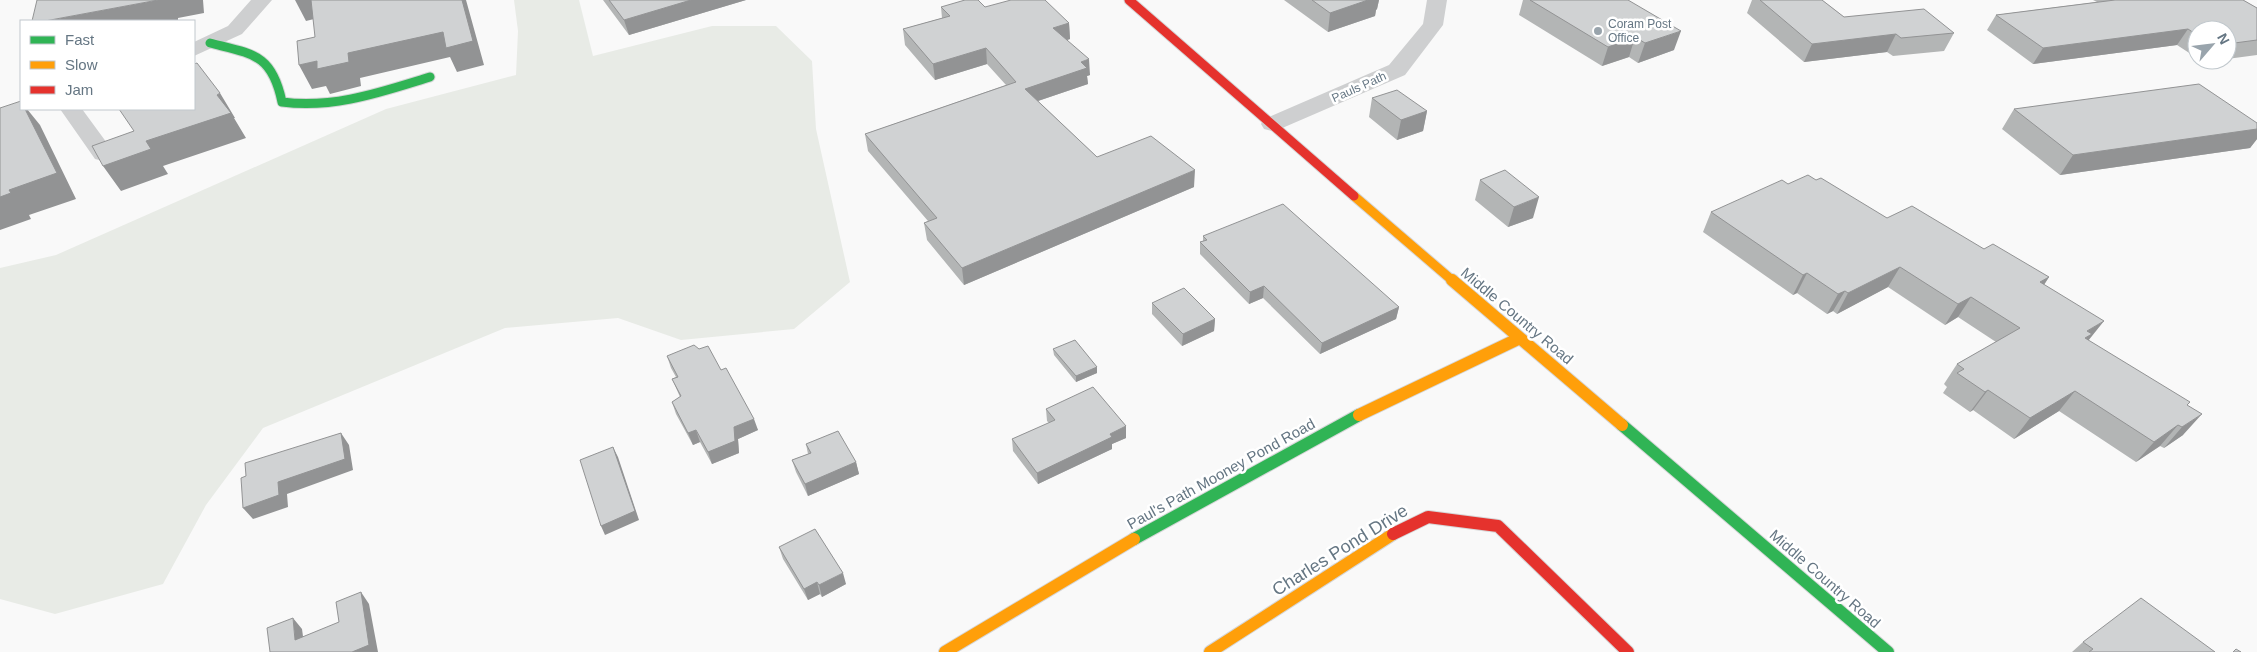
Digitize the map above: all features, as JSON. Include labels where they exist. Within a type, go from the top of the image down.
[{"type":"street","points":[[202,47],[235,30],[262,0]]},
{"type":"street","name":"Middle Country Road","points":[[1128,0],[1888,652]]},
{"type":"street","name":"Pauls Path","points":[[1272,124],[1397,70],[1433,25],[1436,0]]},
{"type":"street","points":[[202,47],[253,56],[265,63],[273,72],[282,102],[290,105],[322,106],[430,77]]},
{"type":"street","points":[[72,110],[103,154]]},
{"type":"street","name":"Paul's Path Mooney Pond Road","points":[[945,652],[1183,510],[1325,432],[1520,338]]},
{"type":"street","name":"Charles Pond Drive","points":[[1210,652],[1391,535],[1428,516],[1498,526],[1628,652]]},
{"type":"shaded area","points":[[514,0],[579,0],[593,56],[712,26],[776,26],[812,61],[816,129],[850,282],[794,329],[681,340],[618,318],[505,328],[263,428],[206,505],[163,584],[55,614],[0,599],[0,268],[56,255],[386,109],[516,75],[518,31]]},
{"type":"building","points":[[37,0],[158,0],[50,20],[32,20]]},
{"type":"building","points":[[311,0],[462,0],[473,41],[446,48],[443,32],[348,53],[349,62],[317,69],[317,61],[299,65],[297,41],[315,37]]},
{"type":"building","points":[[609,0],[691,0],[624,20]]},
{"type":"building","points":[[965,0],[978,0],[985,7],[1011,0],[1045,0],[1069,23],[1053,28],[1089,59],[1081,62],[1087,68],[1025,89],[1097,157],[1151,136],[1195,170],[962,268],[924,223],[937,218],[865,134],[1016,82],[986,48],[933,64],[903,29],[950,16],[941,7]]},
{"type":"building","points":[[1312,0],[1368,0],[1330,13]]},
{"type":"building","points":[[1530,0],[1628,0],[1681,31],[1645,43],[1635,37],[1608,47]]},
{"type":"building","points":[[1760,0],[1822,0],[1844,17],[1924,9],[1954,33],[1901,38],[1896,34],[1812,44]]},
{"type":"building","points":[[2115,0],[2243,0],[2257,8],[2257,40],[2237,43],[2237,20],[2187,20],[2187,29],[2043,48],[1996,15]]},
{"type":"building","points":[[197,63],[220,93],[217,95],[231,113],[146,141],[151,149],[103,166],[92,146],[134,131],[120,110],[195,110],[195,64]]},
{"type":"building","points":[[2199,84],[2257,123],[2257,129],[2073,155],[2014,109]]},
{"type":"building","points":[[1397,90],[1427,111],[1401,120],[1372,98]]},
{"type":"building","points":[[20,101],[20,110],[26,110],[57,173],[9,190],[11,193],[0,197],[0,108]]},
{"type":"building","points":[[1505,170],[1539,197],[1514,207],[1480,180]]},
{"type":"building","points":[[1808,175],[1816,180],[1821,178],[1887,218],[1912,206],[1984,249],[1993,244],[2049,277],[2040,282],[2104,321],[2087,331],[2092,334],[2085,338],[2190,402],[2187,405],[2202,414],[2182,427],[2178,425],[2154,442],[2075,391],[2030,418],[1988,390],[1985,392],[1957,373],[1964,369],[1957,364],[2020,328],[1971,297],[1958,304],[1900,267],[1848,293],[1845,291],[1838,294],[1807,273],[1803,275],[1711,212],[1782,180],[1788,184]]},
{"type":"building","points":[[1283,204],[1399,307],[1322,343],[1264,286],[1250,292],[1200,242],[1207,240],[1203,236]]},
{"type":"building","points":[[1184,288],[1215,319],[1183,334],[1152,303]]},
{"type":"building","points":[[1075,340],[1097,367],[1076,376],[1053,349]]},
{"type":"building","points":[[694,345],[699,349],[708,346],[721,370],[726,368],[754,419],[734,427],[735,441],[708,452],[696,430],[688,433],[672,402],[681,396],[672,379],[678,377],[667,356]]},
{"type":"building","points":[[1093,387],[1126,426],[1110,434],[1112,437],[1037,473],[1012,439],[1055,420],[1046,409]]},
{"type":"building","points":[[838,431],[856,462],[805,484],[792,460],[811,453],[806,444]]},
{"type":"building","points":[[341,433],[345,459],[278,482],[279,495],[243,508],[241,478],[246,476],[245,463]]},
{"type":"building","points":[[613,447],[635,511],[601,526],[580,460]]},
{"type":"building","points":[[815,529],[843,573],[819,585],[817,582],[804,589],[779,547]]},
{"type":"building","points":[[361,592],[369,645],[352,652],[270,652],[267,628],[293,618],[295,640],[339,622],[336,602]]},
{"type":"building","points":[[2141,598],[2215,652],[2089,652],[2093,649],[2083,642]]},
{"type":"traffic: fast","points":[[210,43],[255,56],[263,61],[275,75],[282,102],[301,105],[320,105],[357,99],[430,77]]},
{"type":"traffic: fast","points":[[1134,539],[1183,510],[1359,415]]},
{"type":"traffic: fast","points":[[1622,425],[1888,652]]},
{"type":"traffic: slow","points":[[1354,196],[1622,425]]},
{"type":"traffic: slow","points":[[1359,415],[1520,338]]},
{"type":"traffic: slow","points":[[1210,652],[1393,534]]},
{"type":"traffic: slow","points":[[945,652],[1134,539]]},
{"type":"traffic: jam","points":[[1129,0],[1354,196]]},
{"type":"traffic: jam","points":[[1393,534],[1428,517],[1498,526],[1628,652]]},
{"type":"place","name":"Coram Post Office","points":[[1598,31]]}]
